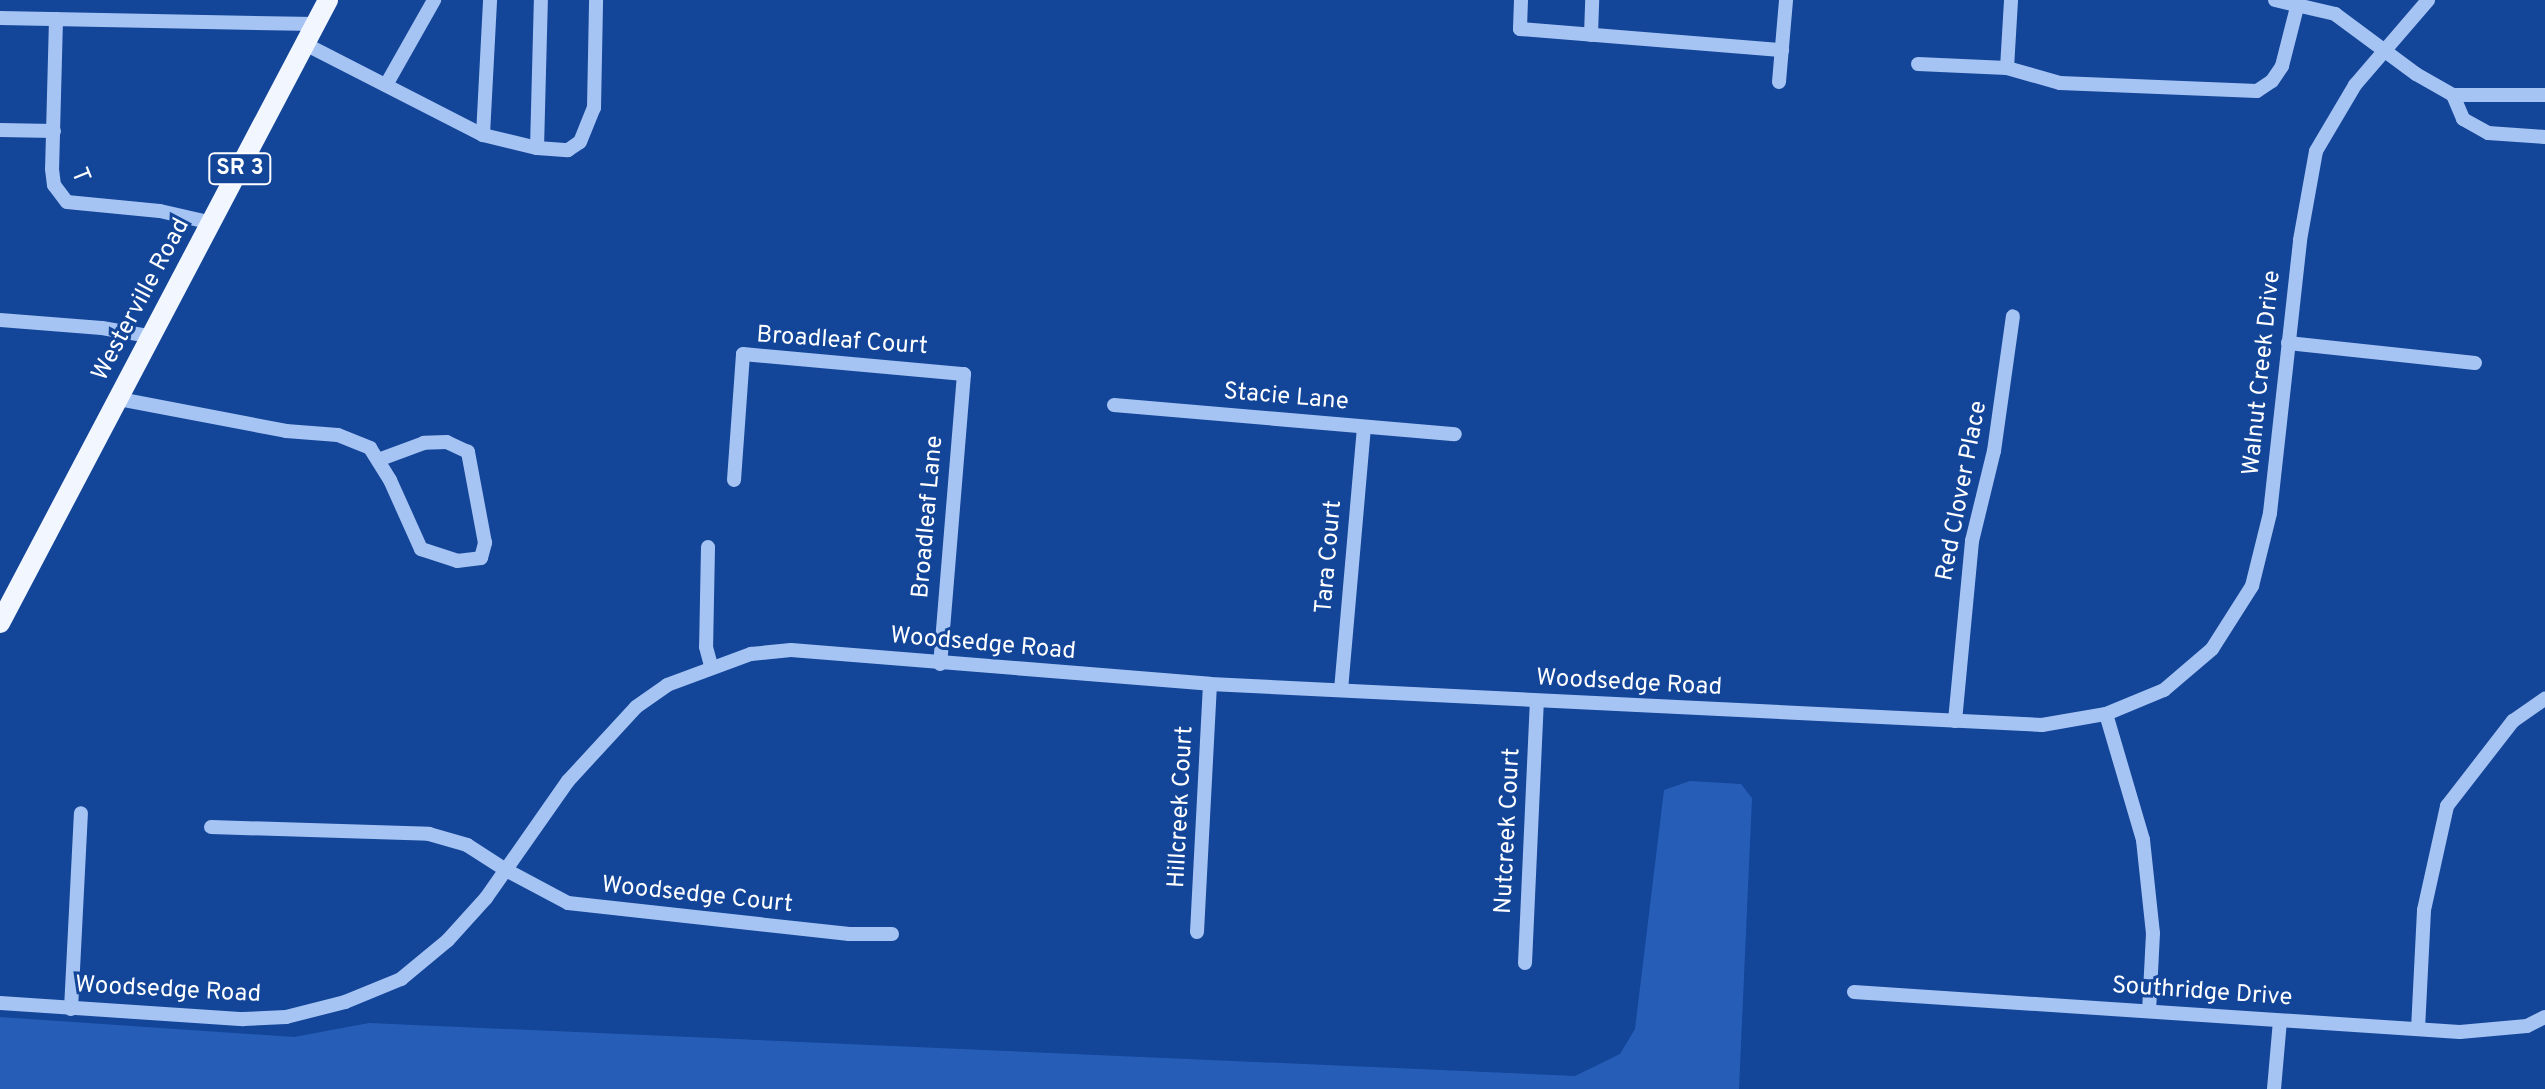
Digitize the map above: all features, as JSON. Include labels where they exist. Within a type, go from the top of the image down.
[{"type":"main road","name":"Westerville Road","points":[[0,623],[328,0]]},
{"type":"street","points":[[386,85],[434,0]]},
{"type":"street","points":[[483,135],[490,0]]},
{"type":"street","points":[[537,148],[541,0]]},
{"type":"street","points":[[305,44],[483,135],[537,148],[575,149],[594,108],[596,0]]},
{"type":"street","points":[[1521,0],[1520,29],[1782,50]]},
{"type":"street","points":[[1591,35],[1592,0]]},
{"type":"street","points":[[1779,82],[1786,0]]},
{"type":"street","points":[[2007,68],[2011,0]]},
{"type":"street","points":[[2275,0],[2335,14],[2416,74],[2453,95],[2545,95]]},
{"type":"street","name":"Walnut Creek Drive","points":[[2106,714],[2164,690],[2212,649],[2252,586],[2270,513],[2300,240],[2316,151],[2355,85],[2428,0]]},
{"type":"street","points":[[1918,64],[2007,68],[2060,83],[2257,91],[2272,81],[2282,66],[2298,3]]},
{"type":"street","points":[[0,18],[315,24]]},
{"type":"street","name":"T","points":[[56,19],[54,185],[67,202],[160,211],[212,223]]},
{"type":"street","points":[[2453,95],[2463,119],[2488,133],[2545,137]]},
{"type":"street","points":[[0,130],[54,131]]},
{"type":"street","name":"Red Clover Place","points":[[1955,721],[1972,541],[1994,451],[2013,316]]},
{"type":"street","points":[[0,320],[102,328],[149,336]]},
{"type":"street","points":[[2288,343],[2475,363]]},
{"type":"street","name":"Broadleaf Court","points":[[734,480],[743,354],[964,374]]},
{"type":"street","name":"Broadleaf Lane","points":[[940,664],[964,374]]},
{"type":"street","points":[[119,399],[286,431],[338,435],[370,448],[421,549],[457,561],[481,558],[485,543],[468,452],[447,442],[424,443],[378,460]]},
{"type":"street","name":"Stacie Lane","points":[[1114,405],[1455,434]]},
{"type":"street","name":"Tara Court","points":[[1341,690],[1364,427]]},
{"type":"street","points":[[708,547],[706,647],[711,666]]},
{"type":"street","name":"Woodsedge Road","points":[[0,1003],[243,1019],[286,1017],[345,1002],[401,979],[448,940],[506,870],[568,781],[636,707],[667,685],[711,666],[751,654],[791,650],[1210,684],[2042,725],[2106,714]]},
{"type":"street","name":"Hillcreek Court","points":[[1197,932],[1210,684]]},
{"type":"street","points":[[2418,1029],[2424,910],[2447,806],[2513,721],[2545,699]]},
{"type":"street","name":"Nutcreek Court","points":[[1525,963],[1537,701]]},
{"type":"street","points":[[2106,714],[2143,840],[2153,933],[2149,1011]]},
{"type":"street","points":[[71,1009],[81,813]]},
{"type":"street","name":"Woodsedge Court","points":[[211,827],[429,834],[467,845],[568,903],[849,934],[892,934]]},
{"type":"street","name":"Southridge Drive","points":[[1854,992],[2418,1029],[2474,1031],[2527,1026],[2545,1017]]},
{"type":"street","points":[[2274,1089],[2280,1021]]},
{"type":"shaded area","points":[[1690,781],[1741,784],[1752,798],[1739,1089],[0,1089],[0,1017],[294,1037],[369,1023],[1575,1076],[1620,1054],[1635,1029],[1664,790]]}]
